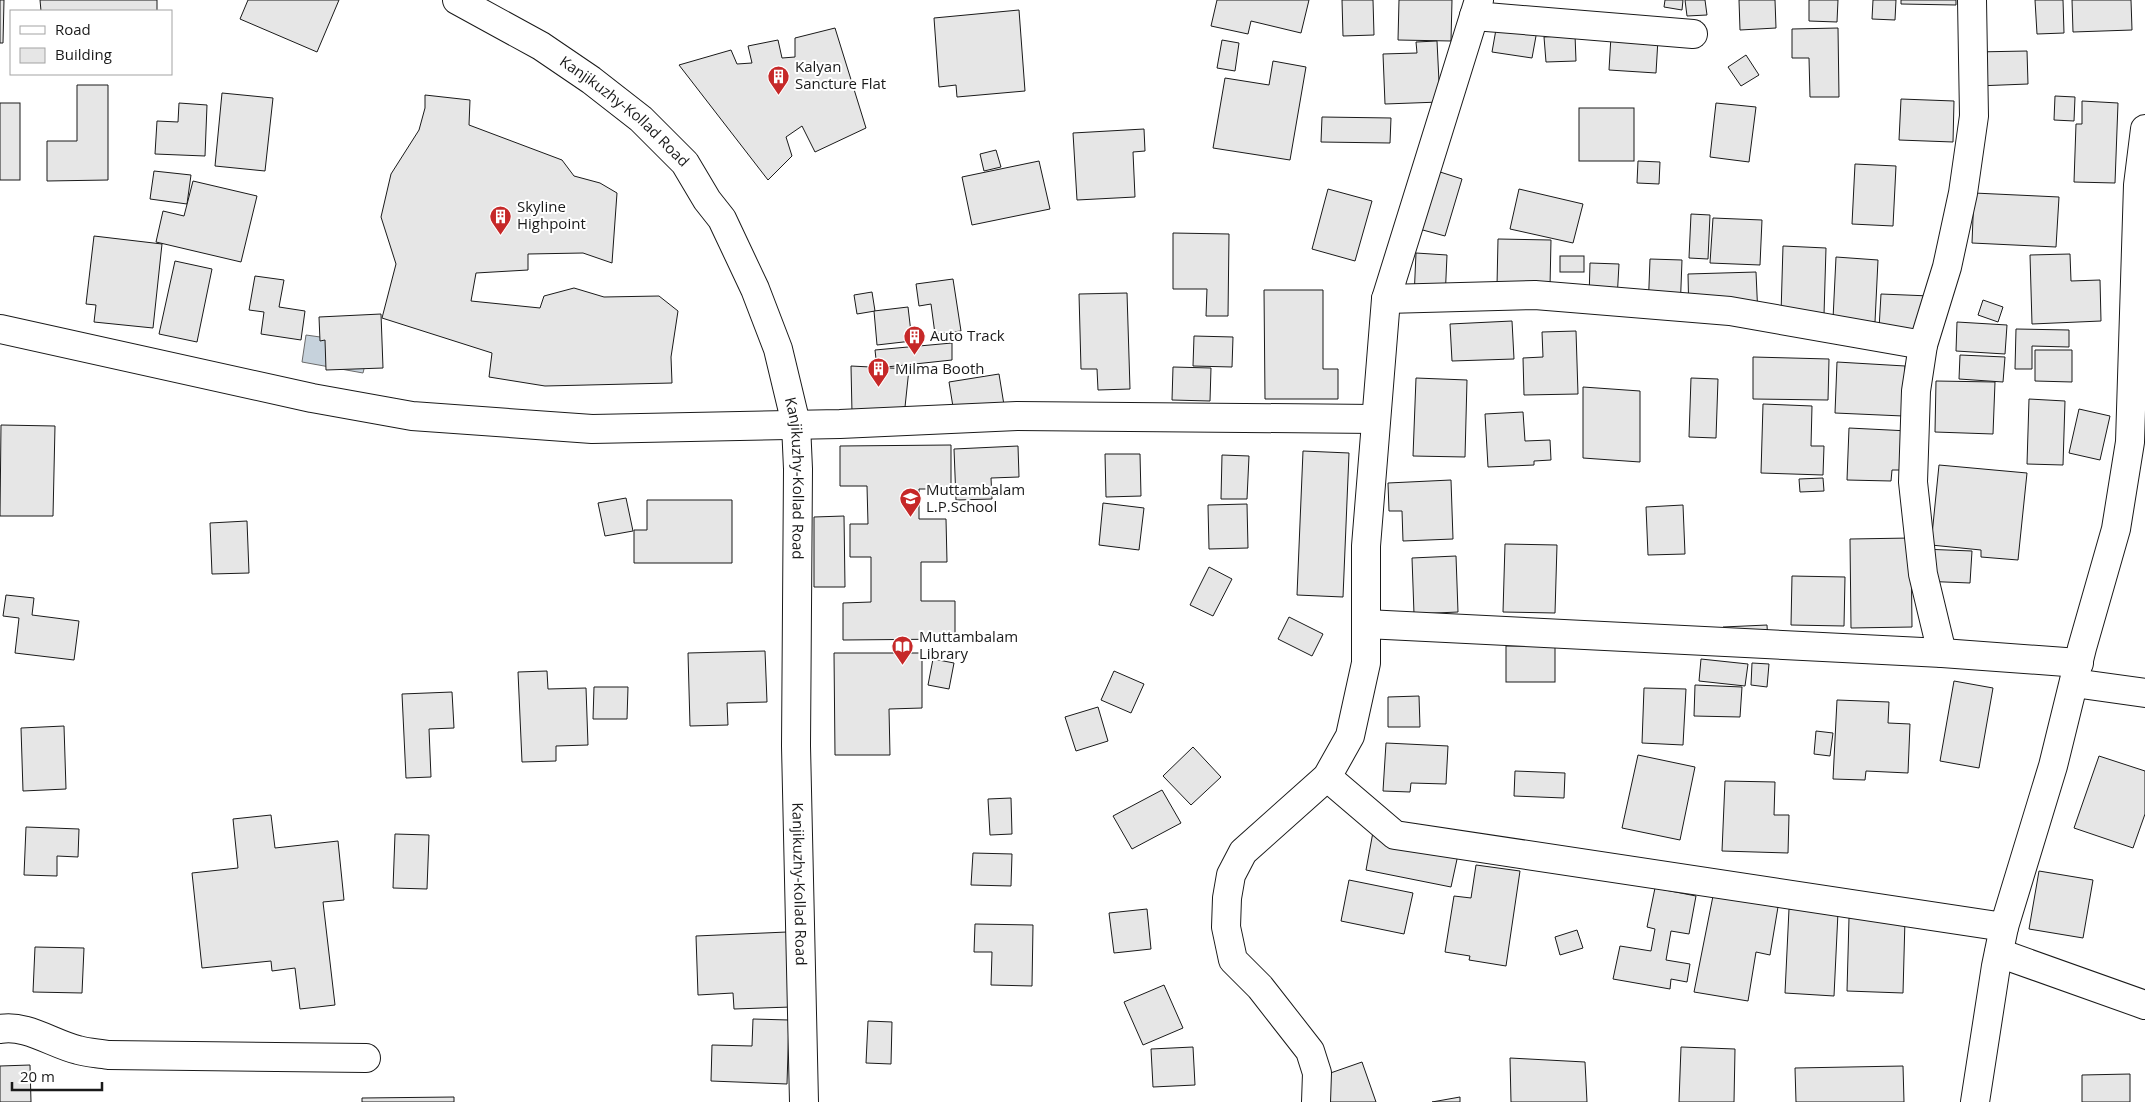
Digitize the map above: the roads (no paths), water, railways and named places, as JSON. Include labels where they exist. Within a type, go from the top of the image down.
[{"type":"street","name":"Kanjikuzhy-Kollad Road","points":[[457,0],[541,46],[591,80],[641,119],[685,163],[707,200],[722,218],[755,289],[778,349],[796,424],[798,469],[796,746],[804,1102]]},
{"type":"street","points":[[1942,653],[1923,574],[1914,482],[1916,391],[1923,345],[1951,248],[1963,193],[1974,116],[1972,0]]},
{"type":"street","points":[[1316,1102],[1317,1074],[1310,1051],[1260,987],[1233,960],[1226,926],[1231,875],[1243,852],[1327,777],[1350,736],[1366,663],[1366,546],[1386,299],[1477,8],[1693,34]]},
{"type":"street","points":[[1975,1102],[1977,1078],[2004,926],[2053,766],[2076,673],[2116,529],[2130,442],[2138,185],[2145,129]]},
{"type":"street","points":[[1386,299],[1535,295],[1730,311],[1923,345]]},
{"type":"street","points":[[0,329],[312,398],[412,416],[592,429],[1017,416],[1376,419]]},
{"type":"street","points":[[1366,624],[1942,653],[2076,673],[2145,693]]},
{"type":"street","points":[[1327,777],[1395,835],[2004,926]]},
{"type":"street","points":[[1998,953],[2145,1005]]},
{"type":"street","points":[[0,1029],[22,1030],[77,1050],[108,1054],[366,1058]]},
{"type":"place","name":"Kalyan Sancture Flat","points":[[779,95]]},
{"type":"place","name":"Skyline Highpoint","points":[[501,235]]},
{"type":"place","name":"Auto Track","points":[[914,355]]},
{"type":"place","name":"Milma Booth","points":[[879,388]]},
{"type":"place","name":"Muttambalam L.P.School","points":[[910,518]]},
{"type":"place","name":"Muttambalam Library","points":[[903,665]]}]
